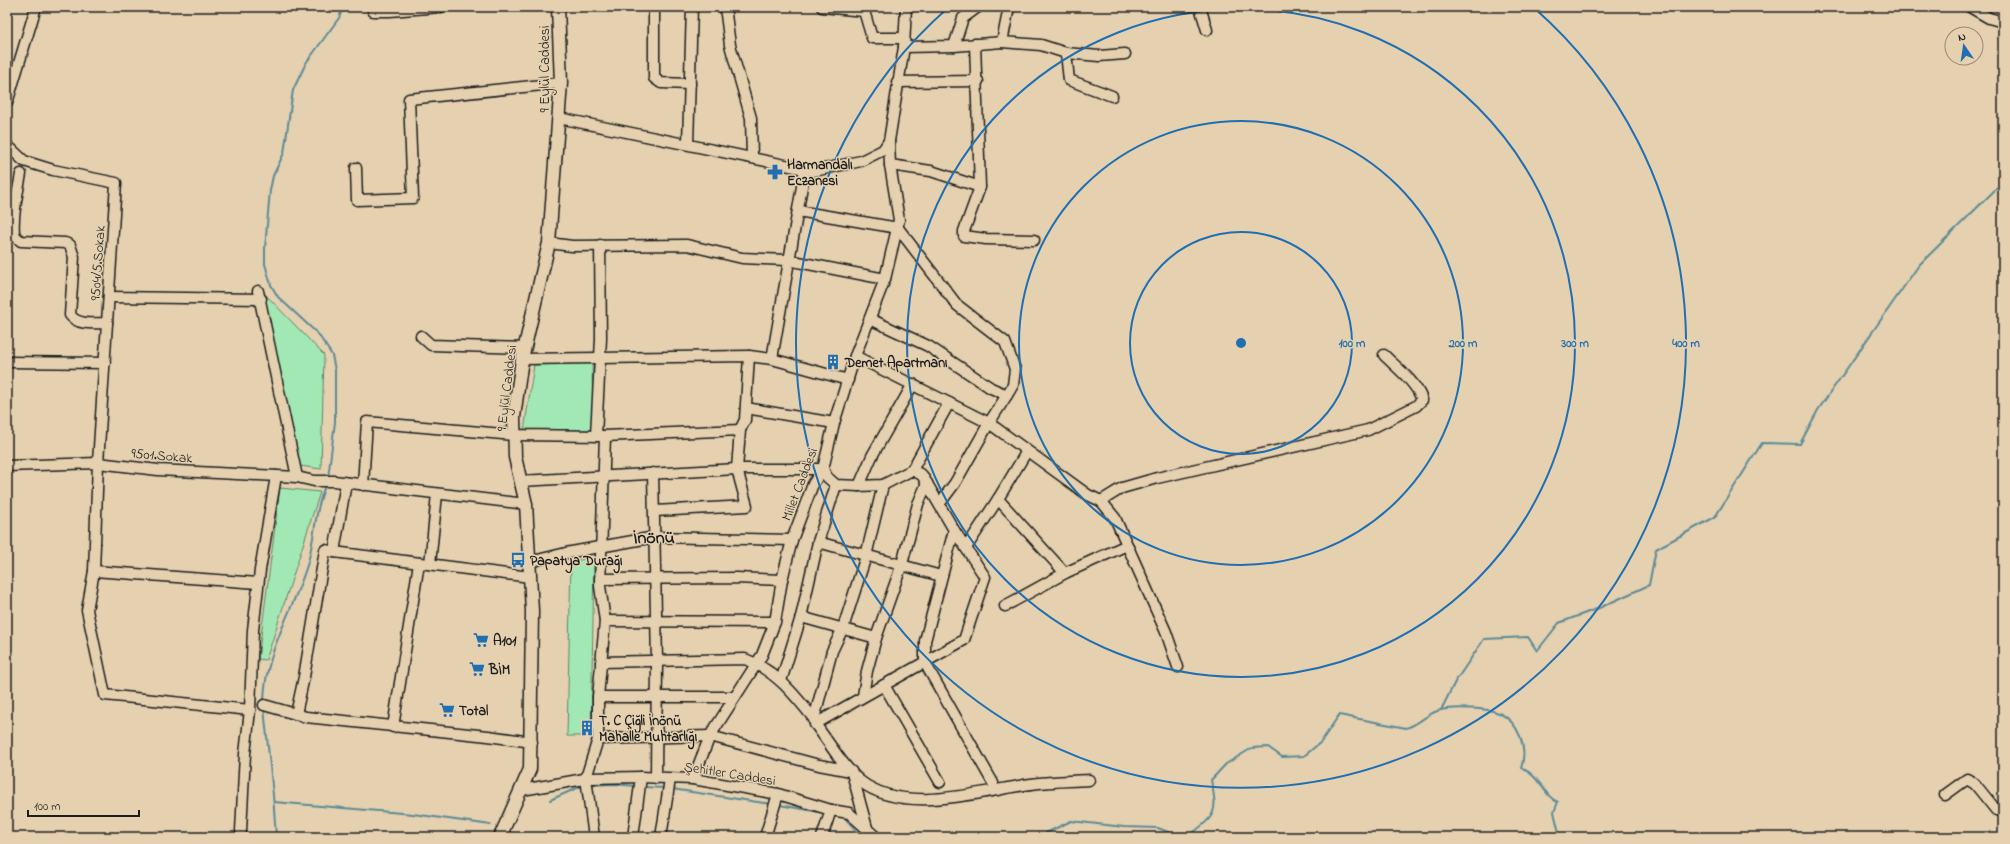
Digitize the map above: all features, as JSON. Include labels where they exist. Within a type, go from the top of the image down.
[{"type":"main road","name":"9 Eylül Caddesi","points":[[500,837],[530,769],[532,742],[532,611],[530,562],[526,504],[514,457],[514,417],[524,354],[550,243],[559,118],[560,83],[558,7]]},
{"type":"street","points":[[7,103],[36,7]]},
{"type":"street","points":[[374,11],[441,7]]},
{"type":"street","points":[[654,7],[654,78],[661,83],[690,84]]},
{"type":"street","points":[[688,144],[692,7]]},
{"type":"street","points":[[725,7],[730,44],[750,118],[752,157]]},
{"type":"street","points":[[822,7],[864,11],[872,38],[954,46],[1002,42],[1041,45],[1066,53],[1099,56],[1125,54]]},
{"type":"street","name":"Millet Caddesi","points":[[693,779],[710,736],[762,655],[775,622],[782,580],[792,540],[813,484],[823,468],[834,423],[855,356],[885,279],[899,220],[897,199],[890,165],[889,141],[904,42],[906,7]]},
{"type":"street","points":[[954,46],[963,18],[978,7]]},
{"type":"street","points":[[1002,42],[1009,7]]},
{"type":"street","points":[[1200,7],[1207,30]]},
{"type":"street","points":[[1970,7],[1989,18],[2003,22]]},
{"type":"street","points":[[975,44],[978,81],[980,187],[964,231],[964,236],[986,239],[1034,240]]},
{"type":"street","points":[[1066,53],[1069,80],[1112,96]]},
{"type":"street","points":[[897,82],[978,81]]},
{"type":"street","points":[[356,168],[357,200],[413,198],[409,99],[560,83]]},
{"type":"street","points":[[559,118],[814,171],[861,161],[883,150],[889,141]]},
{"type":"street","name":"9504/5.Sokak","points":[[7,145],[24,161],[53,170],[116,182],[98,463],[94,571],[87,610],[105,695],[250,710]]},
{"type":"street","points":[[890,165],[931,171],[980,187]]},
{"type":"street","points":[[772,360],[788,260],[805,169]]},
{"type":"street","points":[[21,174],[14,233],[17,239],[21,241],[65,243],[70,245],[74,257],[70,314],[74,320],[79,322],[107,323]]},
{"type":"street","points":[[798,211],[898,228],[957,305],[1005,342],[1015,369],[1013,385],[989,423],[971,456],[940,503]]},
{"type":"street","points":[[550,243],[572,246],[687,245],[742,258],[788,260],[885,279]]},
{"type":"street","points":[[594,837],[586,778],[598,739],[598,697],[605,621],[600,579],[603,477],[600,436],[600,246]]},
{"type":"street","points":[[109,297],[259,295],[297,477]]},
{"type":"street","points":[[870,319],[928,346],[992,388],[1007,395]]},
{"type":"street","points":[[421,336],[431,345],[524,354],[599,358],[749,356],[772,360],[848,380]]},
{"type":"street","points":[[1101,501],[1122,488],[1157,478],[1368,430],[1416,406],[1422,400],[1420,395],[1412,383],[1384,355]]},
{"type":"street","points":[[655,511],[747,506],[737,469],[740,430],[745,420],[749,356]]},
{"type":"street","points":[[855,356],[989,423],[1088,494],[1101,501],[1115,518],[1166,632],[1178,667]]},
{"type":"street","points":[[7,362],[105,363]]},
{"type":"street","points":[[859,486],[872,456],[912,384]]},
{"type":"street","points":[[521,481],[737,469],[823,468],[827,477],[836,485],[883,485],[912,470],[949,403]]},
{"type":"street","points":[[746,408],[834,423]]},
{"type":"street","points":[[363,485],[367,422],[514,435],[600,436],[740,430]]},
{"type":"street","points":[[966,548],[1027,451]]},
{"type":"street","name":"9501.Sokak","points":[[7,466],[98,463],[158,470],[297,477],[526,504]]},
{"type":"street","points":[[815,721],[925,663],[964,640],[985,577],[954,530],[940,503],[922,475],[912,470]]},
{"type":"street","points":[[653,473],[657,661],[655,737],[656,778]]},
{"type":"street","points":[[241,831],[245,754],[250,710],[253,630],[258,583],[276,476]]},
{"type":"street","points":[[334,552],[346,483]]},
{"type":"street","points":[[863,696],[867,671],[876,638],[902,564],[918,504],[927,483]]},
{"type":"street","points":[[780,681],[801,617],[818,542],[836,485]]},
{"type":"street","points":[[815,721],[832,651],[843,628],[866,556],[883,485]]},
{"type":"street","points":[[430,564],[437,494]]},
{"type":"street","points":[[998,499],[1065,573]]},
{"type":"street","points":[[954,530],[925,641],[925,663],[993,783]]},
{"type":"street","points":[[530,562],[601,546],[655,537],[792,540]]},
{"type":"street","points":[[818,542],[941,576]]},
{"type":"street","points":[[1005,606],[1065,573],[1127,545]]},
{"type":"street","points":[[296,714],[326,550],[530,577]]},
{"type":"street","points":[[393,727],[419,563]]},
{"type":"street","points":[[94,571],[258,583]]},
{"type":"street","points":[[600,579],[782,580]]},
{"type":"street","points":[[801,617],[876,638]]},
{"type":"street","points":[[605,621],[656,620],[775,622]]},
{"type":"street","points":[[601,662],[745,659],[756,663],[791,691],[860,781],[876,790],[906,800],[968,795],[1032,784],[1089,780]]},
{"type":"street","points":[[884,685],[940,782]]},
{"type":"street","points":[[598,697],[734,697]]},
{"type":"street","points":[[264,705],[296,714],[393,727],[488,736],[532,742]]},
{"type":"street","points":[[598,739],[710,736],[820,765],[851,771]]},
{"type":"street","points":[[851,771],[867,828]]},
{"type":"street","name":"Şehitler Caddesi","points":[[522,790],[586,778],[640,783],[656,778],[669,785],[693,779],[778,794],[830,813],[850,813],[876,837]]},
{"type":"street","points":[[1945,795],[1967,779],[1975,784],[1996,810],[2003,811]]},
{"type":"street","points":[[633,837],[640,783]]},
{"type":"street","points":[[661,837],[669,785]]},
{"type":"street","points":[[765,837],[778,794]]},
{"type":"street","points":[[822,837],[830,813]]},
{"type":"green space","points":[[262,291],[324,355],[321,469],[300,466]]},
{"type":"green space","points":[[592,363],[593,430],[524,431],[534,365]]},
{"type":"green space","points":[[280,488],[320,492],[266,660],[258,659]]},
{"type":"green space","points":[[594,558],[591,736],[567,736],[571,561]]},
{"type":"waterway","points":[[328,478],[335,422],[335,370],[332,355],[318,334],[278,297],[271,285],[265,264],[265,248],[270,190],[273,176],[284,153],[293,90],[306,63],[339,18],[343,7]]},
{"type":"waterway","points":[[1441,710],[1455,682],[1484,639],[1528,637],[1537,651],[1559,623],[1599,608],[1649,585],[1656,549],[1715,517],[1762,443],[1800,444],[1818,410],[1919,265],[2003,182]]},
{"type":"waterway","points":[[264,701],[269,665],[308,562],[317,512],[326,484]]},
{"type":"waterway","points":[[264,708],[276,837]]},
{"type":"waterway","points":[[1043,837],[1046,833],[1071,821],[1124,827],[1158,828],[1173,834],[1190,835],[1205,823],[1213,812],[1214,800],[1211,780],[1226,764],[1252,748],[1268,747],[1282,757],[1304,756],[1321,742],[1339,715],[1406,728],[1416,724],[1436,711],[1462,708],[1494,711],[1506,717],[1517,729],[1523,752],[1521,768],[1533,776],[1549,796],[1558,802],[1554,812],[1560,837]]},
{"type":"waterway","points":[[591,785],[613,784],[636,786]]},
{"type":"waterway","points":[[550,800],[584,785]]},
{"type":"waterway","points":[[642,787],[666,788]]},
{"type":"waterway","points":[[672,789],[771,804]]},
{"type":"waterway","points":[[274,802],[413,814],[491,825]]},
{"type":"waterway","points":[[779,805],[826,813]]},
{"type":"waterway","points":[[838,816],[844,817],[862,837]]},
{"type":"place","name":"Harmandalı Eczanesi","points":[[775,172]]},
{"type":"place","name":"Demet Apartmanı","points":[[833,362]]},
{"type":"place","name":"Papatya Durağı","points":[[518,560]]},
{"type":"place","name":"A101","points":[[481,640]]},
{"type":"place","name":"BİM","points":[[477,669]]},
{"type":"place","name":"Total","points":[[447,710]]},
{"type":"place","name":"T. C Çiğli İnönü Mahalle Muhtarlığı","points":[[587,728]]},
{"type":"district","name":"İnönü","points":[[654,537]]}]
